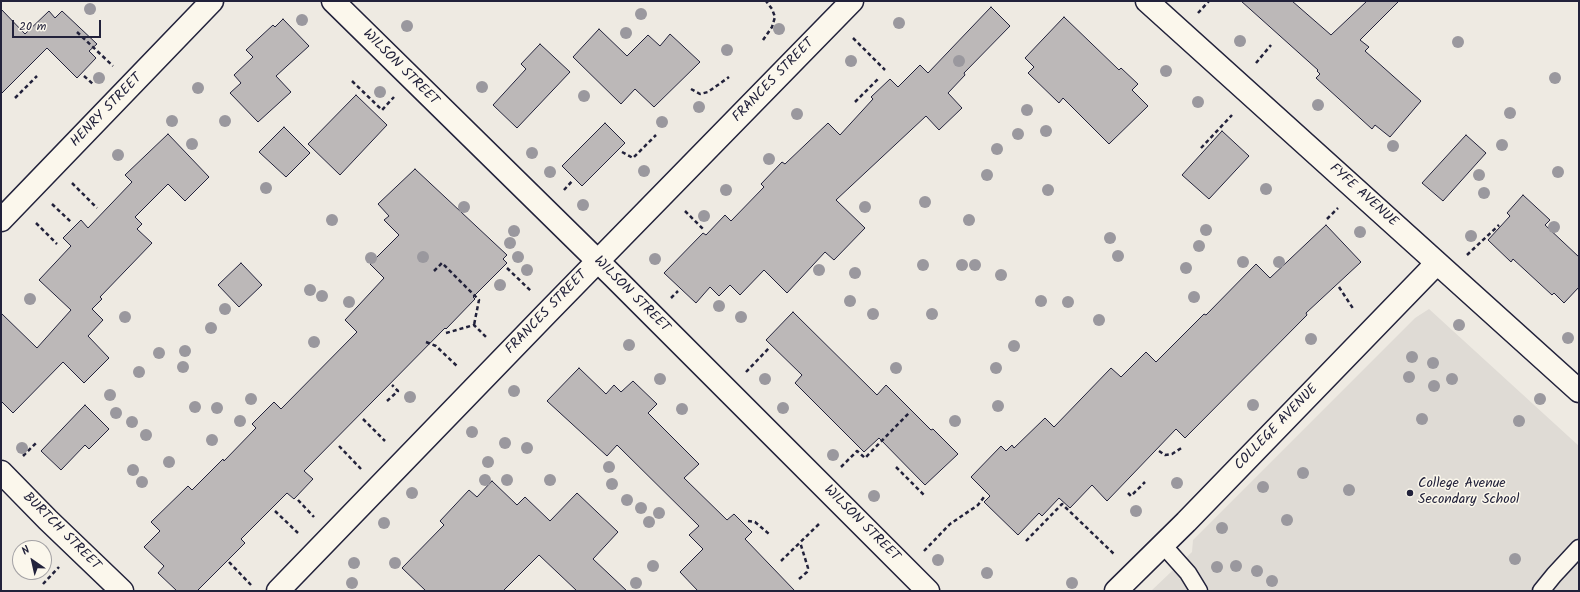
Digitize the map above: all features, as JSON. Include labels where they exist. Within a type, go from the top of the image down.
[{"type":"street","name":"HENRY STREET","points":[[1,220],[212,1]]},
{"type":"street","name":"WILSON STREET","points":[[333,1],[597,261],[928,591]]},
{"type":"street","name":"FRANCES STREET","points":[[278,591],[597,261],[852,1]]},
{"type":"street","name":"FYFE AVENUE","points":[[1147,1],[1579,391]]},
{"type":"street","name":"COLLEGE AVENUE","points":[[1116,591],[1163,545],[1437,263]]},
{"type":"street","name":"BURTCH STREET","points":[[1,472],[122,591]]},
{"type":"lane","points":[[1163,545],[1188,573],[1199,591]]},
{"type":"lane","points":[[1543,590],[1554,575],[1579,548]]},
{"type":"path","points":[[763,40],[772,27],[775,17],[772,9],[766,1]]},
{"type":"path","points":[[1195,17],[1208,1]]},
{"type":"path","points":[[77,32],[117,70]]},
{"type":"path","points":[[850,35],[886,70]]},
{"type":"path","points":[[1252,68],[1272,45]]},
{"type":"path","points":[[15,98],[37,76]]},
{"type":"path","points":[[84,76],[98,89]]},
{"type":"path","points":[[691,89],[700,94],[708,92],[729,77]]},
{"type":"path","points":[[854,102],[879,78]]},
{"type":"path","points":[[352,81],[382,110],[399,93]]},
{"type":"path","points":[[1201,148],[1233,114]]},
{"type":"path","points":[[622,152],[633,158],[656,135]]},
{"type":"path","points":[[71,182],[97,208]]},
{"type":"path","points":[[51,202],[72,223]]},
{"type":"path","points":[[1327,219],[1343,203]]},
{"type":"path","points":[[684,210],[703,229]]},
{"type":"path","points":[[33,220],[57,244]]},
{"type":"path","points":[[1463,258],[1499,226]]},
{"type":"path","points":[[434,271],[442,263],[479,300],[474,325]]},
{"type":"path","points":[[507,268],[535,296]]},
{"type":"path","points":[[1339,287],[1356,314]]},
{"type":"path","points":[[446,333],[474,325]]},
{"type":"path","points":[[474,325],[490,341]]},
{"type":"path","points":[[426,342],[436,346],[461,370]]},
{"type":"path","points":[[744,375],[769,348]]},
{"type":"path","points":[[387,401],[398,391],[392,385]]},
{"type":"path","points":[[838,470],[856,451],[864,458],[909,413]]},
{"type":"path","points":[[363,419],[388,445]]},
{"type":"path","points":[[22,458],[36,442]]},
{"type":"path","points":[[339,446],[363,471]]},
{"type":"path","points":[[1159,451],[1165,454],[1172,454],[1183,447]]},
{"type":"path","points":[[896,467],[925,496]]},
{"type":"path","points":[[1128,493],[1131,496],[1146,482]]},
{"type":"path","points":[[922,553],[950,524],[978,505],[984,497]]},
{"type":"path","points":[[298,500],[316,519]]},
{"type":"path","points":[[1026,541],[1062,504],[1119,560]]},
{"type":"path","points":[[276,511],[300,535]]},
{"type":"path","points":[[781,561],[825,518]]},
{"type":"path","points":[[748,521],[755,522],[769,534]]},
{"type":"path","points":[[799,579],[807,572],[808,568],[800,541]]},
{"type":"path","points":[[42,584],[64,562]]},
{"type":"path","points":[[228,562],[251,585]]},
{"type":"shaded area","name":"College Avenue Secondary School","points":[[1429,309],[1579,446],[1579,591],[1151,591],[1192,552],[1193,540],[1415,318]]},
{"type":"building","points":[[1241,1],[1292,1],[1331,35],[1367,1],[1399,1],[1360,40],[1369,47],[1365,51],[1421,101],[1390,137],[1375,125],[1372,129],[1316,78],[1320,74],[1317,71],[1318,70]]},
{"type":"building","points":[[991,7],[1010,26],[964,73],[965,75],[948,93],[962,108],[939,130],[926,116],[836,200],[865,228],[834,260],[825,252],[787,293],[764,270],[740,295],[730,285],[719,296],[710,287],[696,303],[664,273],[703,233],[706,235],[725,215],[731,221],[764,187],[761,184],[782,162],[785,164],[828,123],[840,135],[873,99],[871,97],[890,79],[898,87],[920,65],[928,73]]},
{"type":"building","points":[[1,9],[25,34],[49,11],[55,18],[62,11],[97,44],[89,51],[96,58],[77,78],[47,48],[1,94]]},
{"type":"building","points":[[1064,17],[1119,70],[1121,68],[1138,84],[1132,90],[1148,106],[1109,144],[1063,98],[1059,103],[1028,73],[1034,67],[1025,58]]},
{"type":"building","points":[[283,19],[309,46],[276,76],[291,92],[258,122],[230,93],[241,83],[234,75],[253,57],[246,50],[273,25],[275,27]]},
{"type":"building","points":[[599,29],[627,56],[648,35],[660,46],[670,34],[700,62],[654,107],[635,89],[621,104],[573,57]]},
{"type":"building","points":[[540,44],[570,72],[517,128],[493,105],[526,69],[521,64]]},
{"type":"building","points":[[356,95],[387,125],[340,175],[308,144]]},
{"type":"building","points":[[605,123],[625,143],[582,186],[562,166]]},
{"type":"building","points":[[284,127],[310,153],[286,177],[259,152]]},
{"type":"building","points":[[1222,131],[1249,156],[1209,199],[1182,175]]},
{"type":"building","points":[[168,134],[209,177],[185,201],[168,184],[135,217],[142,224],[137,229],[152,243],[100,297],[102,299],[92,309],[103,320],[88,336],[109,358],[84,383],[63,362],[13,413],[1,401],[1,313],[37,348],[71,310],[39,280],[71,246],[63,238],[81,220],[88,228],[132,182],[125,175]]},
{"type":"building","points":[[1466,135],[1486,153],[1443,201],[1422,183]]},
{"type":"building","points":[[415,169],[507,255],[503,259],[507,263],[473,297],[475,299],[446,329],[445,328],[304,471],[313,479],[294,499],[287,493],[241,539],[245,543],[197,591],[177,591],[158,573],[164,566],[144,547],[160,531],[151,522],[188,486],[192,490],[223,459],[224,461],[256,428],[252,424],[274,402],[281,409],[357,332],[345,320],[384,278],[370,264],[399,235],[384,220],[389,216],[378,204]]},
{"type":"building","points":[[1523,195],[1550,220],[1545,225],[1579,257],[1579,287],[1564,303],[1554,293],[1552,295],[1513,259],[1511,262],[1488,240],[1510,216],[1507,213]]},
{"type":"building","points":[[1326,225],[1361,262],[1306,313],[1307,315],[1185,438],[1176,429],[1107,501],[1092,485],[1070,508],[1059,498],[1042,516],[1039,513],[1018,535],[984,502],[990,496],[971,477],[1001,446],[1006,451],[1012,445],[1014,448],[1045,418],[1054,427],[1111,368],[1121,377],[1146,352],[1156,362],[1204,314],[1206,315],[1256,264],[1270,278]]},
{"type":"building","points":[[241,263],[262,285],[239,307],[218,285]]},
{"type":"building","points":[[793,312],[877,395],[886,385],[931,430],[933,429],[958,454],[925,485],[879,438],[864,452],[795,383],[802,375],[766,340]]},
{"type":"building","points":[[579,368],[606,394],[614,385],[621,392],[633,381],[657,404],[648,413],[699,464],[684,478],[727,520],[734,514],[752,532],[745,539],[795,591],[698,591],[680,572],[703,549],[689,535],[699,526],[617,445],[607,456],[547,401]]},
{"type":"building","points":[[85,405],[109,429],[89,449],[85,445],[61,470],[41,451]]},
{"type":"building","points":[[492,481],[517,505],[525,497],[550,521],[577,493],[618,532],[593,559],[627,591],[577,591],[539,555],[503,591],[426,591],[402,568],[444,525],[440,521],[469,490],[477,497]]},
{"type":"place","name":"College Avenue Secondary School","points":[[1410,493]]}]
